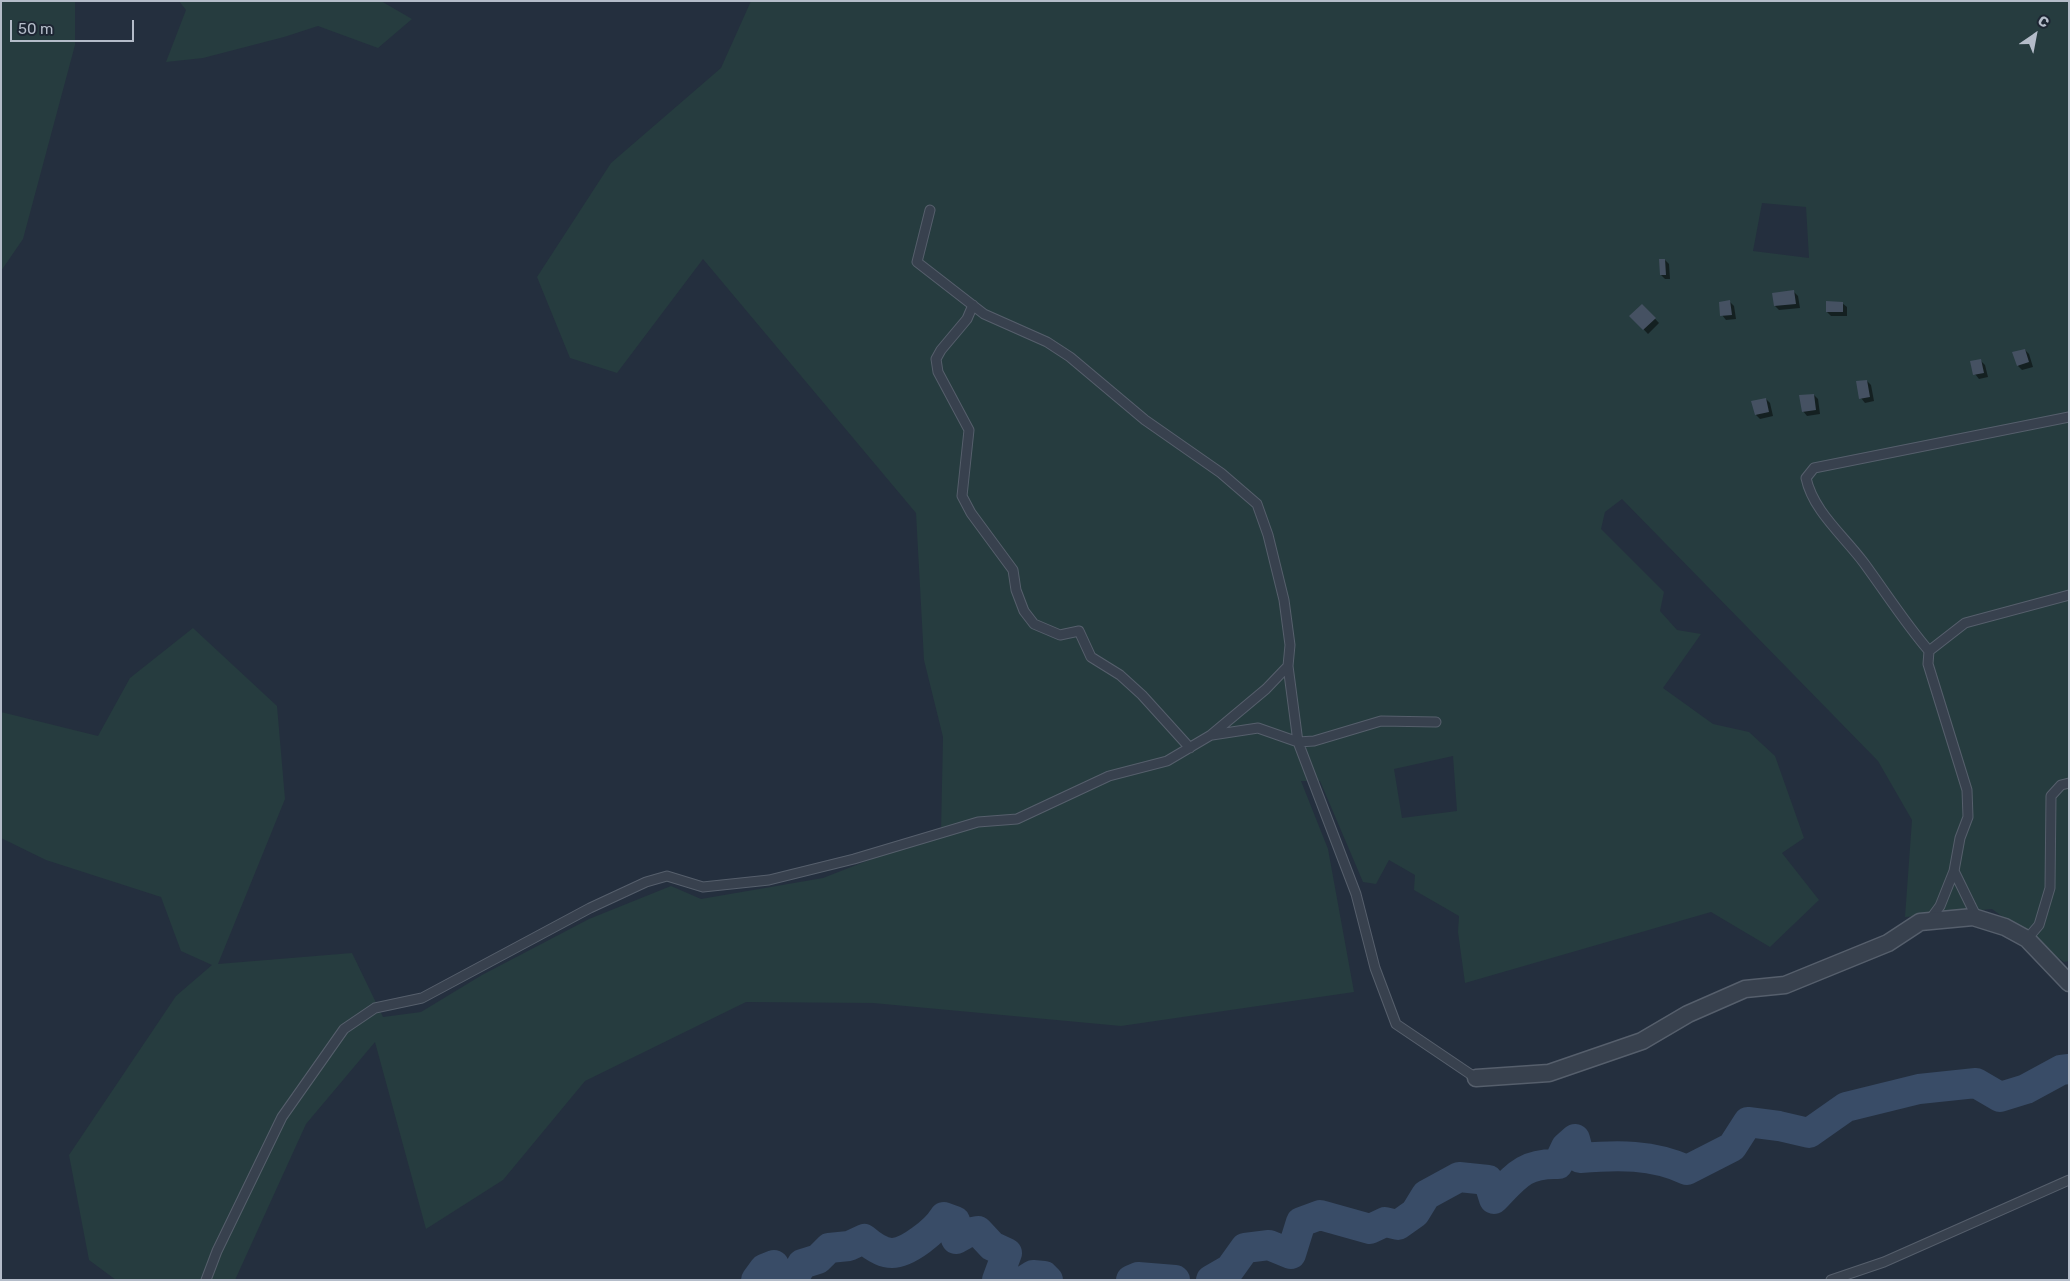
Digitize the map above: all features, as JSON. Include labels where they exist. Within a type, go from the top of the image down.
[{"type":"street","points":[[1476,1078],[1549,1073],[1605,1054],[1642,1041],[1688,1014],[1745,989],[1785,985],[1888,943],[1920,922],[1977,918],[2005,927],[2027,939],[2069,983]]},
{"type":"lane","points":[[930,210],[917,262],[984,314],[1047,342],[1070,357],[1145,420],[1221,473],[1257,504],[1268,535],[1284,600],[1290,645],[1288,666],[1298,742],[1356,894],[1375,968],[1396,1024],[1476,1078]]},
{"type":"lane","points":[[973,305],[967,320],[936,359],[938,372],[969,430],[962,496],[971,513],[1013,570],[1016,590],[1024,611],[1034,624],[1060,635],[1079,632],[1091,657],[1120,675],[1142,695],[1190,748]]},
{"type":"lane","points":[[1929,921],[1940,906],[1954,871],[1960,838],[1968,817],[1968,790],[1928,664],[1928,651],[1906,624],[1864,563],[1810,495],[1806,478],[1814,468],[2069,417]]},
{"type":"lane","points":[[1928,651],[1965,623],[2069,595]]},
{"type":"lane","points":[[206,1280],[217,1251],[282,1117],[317,1064],[344,1029],[375,1008],[422,998],[590,908],[646,882],[667,876],[703,887],[795,875],[978,822],[1017,819],[1109,776],[1167,762],[1211,735],[1266,689],[1288,666]]},
{"type":"lane","points":[[1211,735],[1258,728],[1298,742],[1314,741],[1381,721],[1436,722]]},
{"type":"lane","points":[[2027,939],[2039,925],[2050,888],[2051,796],[2061,785],[2069,783]]},
{"type":"lane","points":[[1954,871],[1977,918]]},
{"type":"lane","points":[[1832,1280],[1884,1262],[2069,1180]]},
{"type":"green space","points":[[1,1],[75,1],[75,45],[23,239],[1,271]]},
{"type":"green space","points":[[179,1],[381,1],[412,19],[378,48],[318,26],[203,58],[166,62],[186,10]]},
{"type":"green space","points":[[751,1],[2069,1],[2069,961],[2064,962],[1992,909],[1905,917],[1912,820],[1878,761],[1622,499],[1605,512],[1601,529],[1664,592],[1660,611],[1677,630],[1701,634],[1663,688],[1713,724],[1749,732],[1775,756],[1804,838],[1782,853],[1819,900],[1770,947],[1711,912],[1465,983],[1458,932],[1459,916],[1414,890],[1415,875],[1389,860],[1376,884],[1363,882],[1320,781],[1301,781],[1328,849],[1354,992],[1121,1026],[873,1003],[746,1002],[585,1081],[503,1180],[426,1229],[375,1042],[306,1124],[235,1280],[116,1280],[89,1260],[69,1155],[176,996],[212,965],[181,951],[161,897],[46,860],[1,838],[1,712],[98,736],[130,678],[193,628],[277,706],[285,799],[218,964],[352,953],[383,1017],[421,1012],[482,975],[589,919],[671,886],[701,899],[823,878],[941,832],[943,737],[924,660],[916,513],[703,259],[617,373],[570,358],[537,277],[611,163],[721,68]],"holes":[[[1762,203],[1806,207],[1809,258],[1753,251]],[[1453,756],[1457,811],[1402,818],[1394,769]]]},
{"type":"building","points":[[1659,259],[1665,259],[1666,275],[1660,275]]},
{"type":"building","points":[[1794,290],[1796,304],[1774,306],[1772,293]]},
{"type":"building","points":[[1730,300],[1732,315],[1720,316],[1719,302]]},
{"type":"building","points":[[1826,301],[1843,302],[1843,312],[1826,312]]},
{"type":"building","points":[[1642,304],[1656,318],[1643,330],[1629,316]]},
{"type":"building","points":[[2025,349],[2029,362],[2017,366],[2012,352]]},
{"type":"building","points":[[1981,359],[1984,373],[1973,375],[1970,361]]},
{"type":"building","points":[[1867,380],[1870,397],[1859,399],[1856,381]]},
{"type":"building","points":[[1814,394],[1816,410],[1802,412],[1799,395]]},
{"type":"building","points":[[1766,398],[1769,412],[1755,415],[1751,401]]},
{"type":"waterway","points":[[1211,1280],[1230,1269],[1245,1248],[1269,1245],[1291,1254],[1301,1222],[1320,1215],[1370,1229],[1385,1222],[1398,1225],[1415,1213],[1426,1195],[1459,1177],[1488,1180],[1494,1199],[1522,1172],[1537,1166],[1558,1164],[1566,1147],[1575,1139],[1580,1158],[1608,1156],[1648,1158],[1687,1170],[1732,1147],[1748,1122],[1779,1126],[1809,1133],[1846,1107],[1919,1089],[1976,1083],[2000,1097],[2026,1089],[2061,1070],[2069,1069]]},
{"type":"waterway","points":[[793,1280],[802,1264],[818,1259],[829,1248],[849,1246],[864,1239],[884,1252],[899,1252],[921,1240],[944,1217],[955,1221],[956,1239],[967,1233],[978,1231],[992,1246],[1007,1253],[997,1280]]},
{"type":"waterway","points":[[756,1280],[764,1269],[774,1265],[779,1280]]},
{"type":"waterway","points":[[1025,1280],[1033,1275],[1044,1276],[1048,1280]]},
{"type":"waterway","points":[[1131,1280],[1138,1277],[1175,1280]]}]
